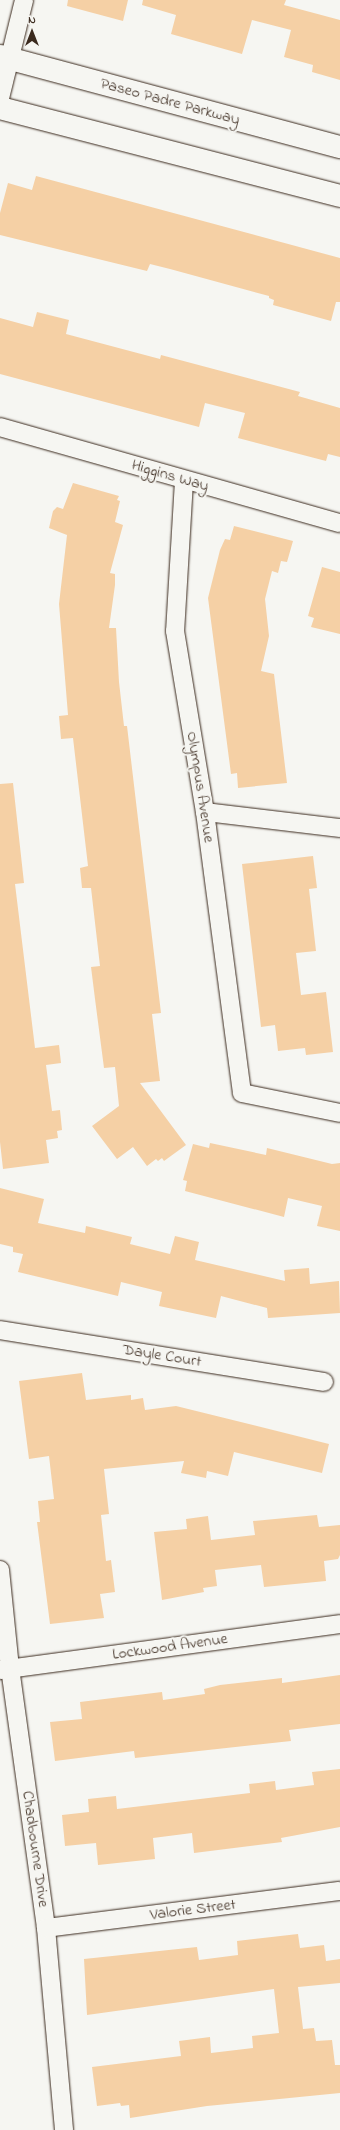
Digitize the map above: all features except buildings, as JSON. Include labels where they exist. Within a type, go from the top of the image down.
[{"type":"main road","name":"Paseo Padre Parkway","points":[[5,58],[340,147]]},
{"type":"main road","points":[[0,108],[340,196]]},
{"type":"street","points":[[0,98],[5,58],[24,0]]},
{"type":"street","name":"Higgins Way","points":[[0,427],[184,481],[340,523]]},
{"type":"street","name":"Olympus Avenue","points":[[184,481],[175,631],[205,812],[242,1093],[340,1113]]},
{"type":"street","points":[[205,812],[340,828]]},
{"type":"street","name":"Dayle Court","points":[[0,1330],[324,1382]]},
{"type":"street","name":"Chadbourne Drive","points":[[0,1570],[5,1669],[46,1928],[64,2130]]},
{"type":"street","name":"Lockwood Avenue","points":[[5,1669],[340,1624]]},
{"type":"street","name":"Valorie Street","points":[[46,1928],[340,1891]]}]
